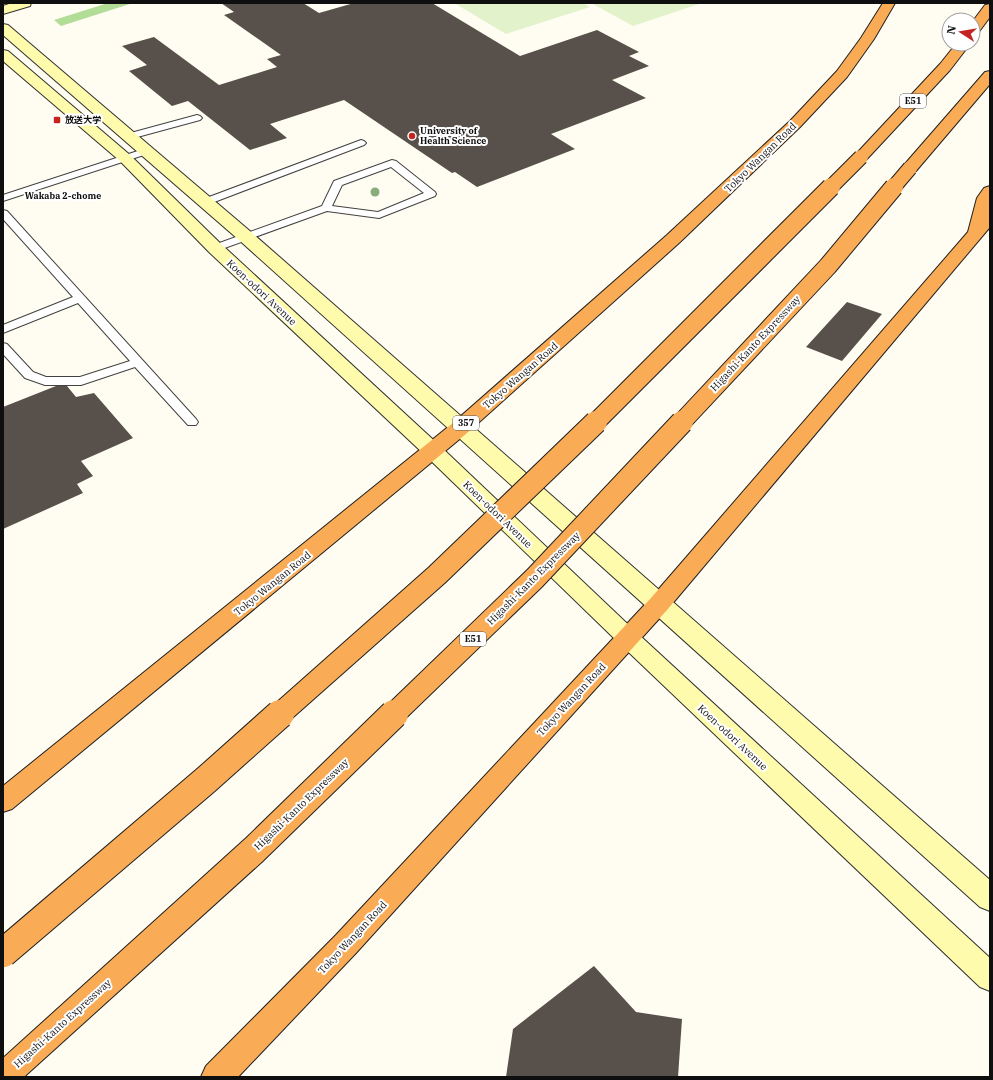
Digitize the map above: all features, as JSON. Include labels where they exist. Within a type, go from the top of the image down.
[{"type":"highway","name":"Tokyo Wangan Road","points":[[3,801],[460,428],[745,173],[795,124],[842,74],[867,39],[894,8]]},
{"type":"highway","points":[[981,20],[990,8]]},
{"type":"highway","name":"E51","points":[[3,953],[206,780],[437,575],[616,403],[861,157],[945,67],[957,52]]},
{"type":"highway","name":"Higashi-Kanto Expressway","points":[[3,1077],[254,850],[535,578],[828,266],[990,75]]},
{"type":"highway","points":[[983,226],[985,198],[990,191]]},
{"type":"highway","name":"Tokyo Wangan Road","points":[[217,1077],[346,944],[659,604],[983,226]]},
{"type":"street","points":[[3,10],[25,3]]},
{"type":"street","points":[[3,28],[245,236],[990,898]]},
{"type":"street","name":"Koen-odori Avenue","points":[[3,54],[125,158],[215,248],[433,451],[628,638],[990,977]]},
{"type":"lane","points":[[130,136],[197,118]]},
{"type":"lane","points":[[206,202],[361,143]]},
{"type":"lane","points":[[3,198],[147,151]]},
{"type":"lane","points":[[215,248],[326,208],[379,215],[431,194],[392,163],[338,183],[326,208]]},
{"type":"lane","points":[[3,213],[192,422]]},
{"type":"lane","points":[[3,329],[80,298]]},
{"type":"lane","points":[[3,347],[29,375],[46,381],[81,381],[138,362]]},
{"type":"green space","points":[[108,3],[133,3],[61,26],[54,20]]},
{"type":"green space","points":[[454,3],[583,3],[590,7],[506,34]]},
{"type":"green space","points":[[591,3],[702,3],[633,26]]},
{"type":"building","points":[[221,3],[303,3],[319,13],[354,3],[432,3],[520,56],[597,30],[639,52],[629,56],[649,66],[612,80],[646,98],[551,134],[575,149],[477,187],[455,172],[452,173],[344,100],[270,124],[287,138],[250,150],[188,101],[172,106],[129,71],[147,65],[122,46],[154,37],[219,85],[277,67],[267,59],[281,55],[224,15],[234,12]]},
{"type":"building","points":[[847,302],[882,314],[842,361],[806,347]]},
{"type":"building","points":[[56,386],[67,386],[76,397],[94,393],[133,438],[81,461],[93,476],[77,484],[83,493],[3,529],[3,407]]},
{"type":"building","points":[[594,966],[636,1012],[682,1019],[678,1077],[506,1077],[513,1029]]},
{"type":"place","name":"放送大学","points":[[57,120]]},
{"type":"place","name":"University of Health Science","points":[[412,136]]},
{"type":"district","name":"Wakaba 2-chome","points":[[63,196]]}]
